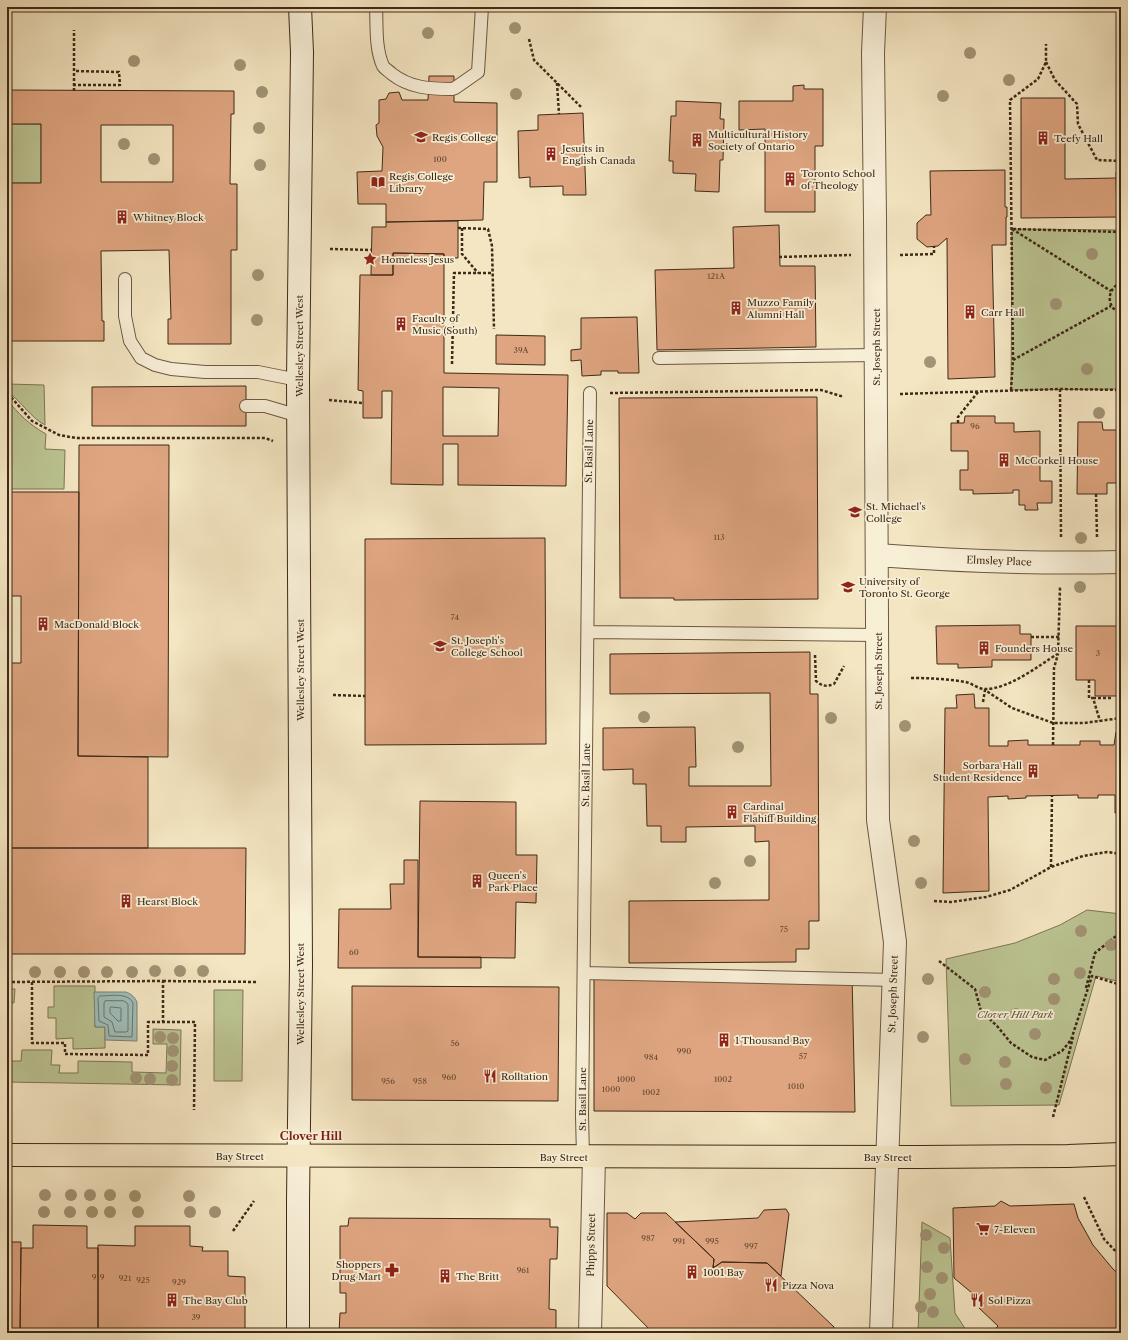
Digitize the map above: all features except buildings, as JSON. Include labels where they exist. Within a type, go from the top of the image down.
[{"type":"main road","name":"Bay Street","points":[[7,1155],[588,1157],[1068,1156],[1121,1154]]},
{"type":"street","name":"Wellesley Street West","points":[[298,1333],[301,950],[298,380],[302,52],[300,7]]},
{"type":"street","name":"St. Joseph Street","points":[[875,7],[873,53],[876,218],[878,820],[894,942],[894,980],[881,1333]]},
{"type":"street","name":"Elmsley Place","points":[[877,555],[1061,563],[1121,562]]},
{"type":"street","name":"Phipps Street","points":[[588,1157],[590,1333]]},
{"type":"lane","points":[[376,7],[378,50],[384,67],[398,78],[414,86],[429,89],[452,89],[478,72],[482,7]]},
{"type":"lane","points":[[125,279],[125,316],[130,341],[141,358],[155,366],[171,369],[205,372],[258,372],[298,380]]},
{"type":"lane","points":[[659,358],[876,354]]},
{"type":"lane","name":"St. Basil Lane","points":[[588,1157],[582,1116],[590,393]]},
{"type":"lane","points":[[246,406],[265,406],[299,416]]},
{"type":"lane","points":[[588,632],[877,635]]},
{"type":"lane","points":[[584,973],[894,980]]},
{"type":"path","points":[[74,30],[74,91]]},
{"type":"path","points":[[529,39],[534,60],[581,107]]},
{"type":"path","points":[[1011,390],[1013,360],[1010,100],[1038,79],[1046,62],[1046,44]]},
{"type":"path","points":[[1046,62],[1055,80],[1077,104],[1078,124],[1097,160],[1121,162]]},
{"type":"path","points":[[74,71],[119,72],[120,85],[74,85]]},
{"type":"path","points":[[556,83],[560,114]]},
{"type":"path","points":[[478,273],[462,254],[460,228],[488,229],[492,246],[494,329]]},
{"type":"path","points":[[1012,230],[1121,232]]},
{"type":"path","points":[[1012,230],[1111,291]]},
{"type":"path","points":[[330,249],[372,250]]},
{"type":"path","points":[[780,257],[843,256]]},
{"type":"path","points":[[452,364],[454,273],[493,273]]},
{"type":"path","points":[[1121,282],[1116,284],[1111,291],[1109,298],[1111,306],[1117,312],[1121,313]]},
{"type":"path","points":[[1013,360],[1111,306]]},
{"type":"path","points":[[590,393],[821,390],[844,397]]},
{"type":"path","points":[[876,395],[1011,390],[1121,390]]},
{"type":"path","points":[[958,423],[958,417],[978,391]]},
{"type":"path","points":[[7,395],[10,396],[32,421],[59,434],[76,438],[265,438]]},
{"type":"path","points":[[329,400],[363,403]]},
{"type":"path","points":[[1096,494],[1097,562]]},
{"type":"path","points":[[814,634],[816,681],[827,687],[834,684],[844,666]]},
{"type":"path","points":[[1031,637],[1059,637]]},
{"type":"path","points":[[985,690],[1002,687],[1058,654]]},
{"type":"path","points":[[911,678],[946,679],[968,683],[985,690],[1012,708],[1053,723],[1084,723],[1121,718]]},
{"type":"path","points":[[1089,680],[1089,698],[1110,698]]},
{"type":"path","points":[[982,702],[985,690]]},
{"type":"path","points":[[333,695],[365,696]]},
{"type":"path","points":[[1093,698],[1100,721]]},
{"type":"path","points":[[1051,866],[1052,795]]},
{"type":"path","points":[[934,901],[952,902],[986,897],[1010,890],[1051,866],[1083,856],[1107,852],[1121,854]]},
{"type":"path","points":[[1053,1117],[1095,952],[1121,932]]},
{"type":"path","points":[[939,961],[976,989],[981,1011],[997,1026],[1011,1043],[1032,1057],[1045,1060],[1062,1051],[1071,1040],[1092,976],[1121,985]]},
{"type":"path","points":[[7,982],[258,982]]},
{"type":"path","points":[[32,982],[32,1043],[65,1043],[65,1054],[148,1055],[148,1022],[195,1022],[194,1110]]},
{"type":"path","points":[[163,982],[163,1022]]},
{"type":"path","points":[[1084,1197],[1104,1239],[1121,1257]]},
{"type":"path","points":[[233,1231],[254,1201]]},
{"type":"green space","points":[[7,124],[41,124],[41,183],[7,183]]},
{"type":"green space","points":[[1012,229],[1121,230],[1121,389],[1011,390]]},
{"type":"green space","points":[[7,384],[44,385],[45,425],[35,418],[7,391]]},
{"type":"green space","points":[[7,399],[15,410],[25,419],[46,434],[45,449],[65,450],[64,489],[7,489]]},
{"type":"green space","name":"Clover Hill Park","points":[[1087,910],[1121,914],[1121,982],[1096,976],[1059,1105],[951,1106],[946,959],[1015,943],[1060,925]]},
{"type":"green space","points":[[54,986],[95,986],[95,1027],[105,1027],[105,1048],[73,1049],[73,1038],[56,1039],[56,1018],[48,1018],[48,1007],[54,1007]]},
{"type":"green space","points":[[7,989],[15,989],[14,1003],[7,1002]]},
{"type":"green space","points":[[214,990],[243,990],[242,1081],[214,1081]]},
{"type":"green space","points":[[153,1029],[181,1030],[180,1085],[7,1082],[7,1061],[21,1061],[22,1050],[52,1050],[51,1065],[60,1065],[59,1073],[78,1073],[78,1061],[132,1062],[132,1072],[166,1073],[167,1044],[153,1044]]},
{"type":"green space","points":[[922,1222],[950,1238],[955,1313],[968,1333],[918,1333]]},
{"type":"water","points":[[94,992],[126,992],[134,997],[137,1002],[137,1041],[105,1040],[105,1027],[95,1027]]},
{"type":"place","name":"Regis College","points":[[421,137]]},
{"type":"place","name":"Teefy Hall","points":[[1043,138]]},
{"type":"place","name":"Multicultural History Society of Ontario","points":[[697,140]]},
{"type":"place","name":"Jesuits in English Canada","points":[[551,154]]},
{"type":"place","name":"Toronto School of Theology","points":[[790,179]]},
{"type":"place","name":"Regis College Library","points":[[378,182]]},
{"type":"place","name":"Whitney Block","points":[[122,217]]},
{"type":"place","name":"Homeless Jesus","points":[[370,259]]},
{"type":"place","name":"Muzzo Family Alumni Hall","points":[[736,308]]},
{"type":"place","name":"Carr Hall","points":[[970,312]]},
{"type":"place","name":"Faculty of Music (South)","points":[[401,324]]},
{"type":"place","name":"McCorkell House","points":[[1004,460]]},
{"type":"place","name":"St. Michael's College","points":[[855,512]]},
{"type":"place","name":"University of Toronto St. George","points":[[848,587]]},
{"type":"place","name":"MacDonald Block","points":[[43,624]]},
{"type":"place","name":"St. Joseph's College School","points":[[440,646]]},
{"type":"place","name":"Founders House","points":[[984,648]]},
{"type":"place","name":"Sorbara Hall Student Residence","points":[[1033,771]]},
{"type":"place","name":"Cardinal Flahiff Building","points":[[732,812]]},
{"type":"place","name":"Queen's Park Place","points":[[477,881]]},
{"type":"place","name":"Hearst Block","points":[[126,901]]},
{"type":"place","name":"1 Thousand Bay","points":[[724,1040]]},
{"type":"place","name":"Rolltation","points":[[490,1076]]},
{"type":"place","name":"7-Eleven","points":[[983,1229]]},
{"type":"place","name":"Shoppers Drug Mart","points":[[392,1270]]},
{"type":"place","name":"1001 Bay","points":[[692,1272]]},
{"type":"place","name":"The Britt","points":[[445,1276]]},
{"type":"place","name":"Pizza Nova","points":[[771,1285]]},
{"type":"place","name":"The Bay Club","points":[[172,1300]]},
{"type":"place","name":"Sol Pizza","points":[[977,1300]]},
{"type":"district","name":"Clover Hill","points":[[311,1136]]}]
